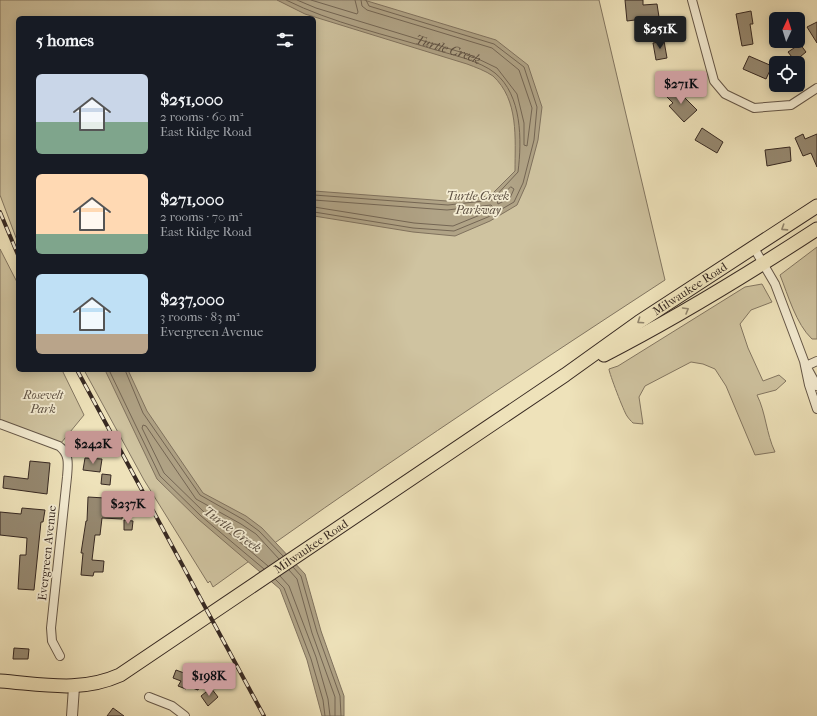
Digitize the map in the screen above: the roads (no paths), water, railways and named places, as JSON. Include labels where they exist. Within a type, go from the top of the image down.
[{"type":"main road","name":"Milwaukee Road","points":[[0,680],[74,687],[95,684],[120,674],[565,375],[639,322],[817,206]]},
{"type":"main road","name":"Milwaukee Road","points":[[565,375],[646,333],[764,264],[817,229]]},
{"type":"street","points":[[692,0],[714,82],[725,94],[754,108],[791,105],[817,88]]},
{"type":"street","points":[[754,248],[775,284],[806,366],[817,386]]},
{"type":"street","points":[[806,366],[817,361]]},
{"type":"street","points":[[806,366],[809,384],[817,408]]},
{"type":"street","name":"Evergreen Avenue","points":[[0,424],[59,446],[65,450],[69,463],[51,628],[52,641],[60,656]]},
{"type":"street","points":[[72,716],[74,687]]},
{"type":"street","points":[[149,696],[172,706],[185,716]]},
{"type":"water","name":"Turtle Creek","points":[[277,0],[364,0],[496,40],[528,65],[542,107],[538,140],[526,185],[517,205],[490,221],[455,236],[413,232],[316,216],[316,191],[447,201],[490,196],[515,171],[515,133],[514,120],[507,96],[493,76],[487,72],[467,64],[316,17],[316,16],[305,14]]},
{"type":"water","name":"Turtle Creek","points":[[106,372],[129,372],[147,411],[203,493],[246,516],[262,528],[305,574],[321,631],[344,696],[344,716],[322,716],[307,660],[280,589],[198,519],[157,479]]},
{"type":"railway","points":[[0,212],[16,250]]},
{"type":"railway","points":[[78,372],[264,716]]},
{"type":"park label","name":"Turtle Creek Parkway","points":[[478,203]]},
{"type":"park label","name":"Rosevelt Park","points":[[43,402]]}]
